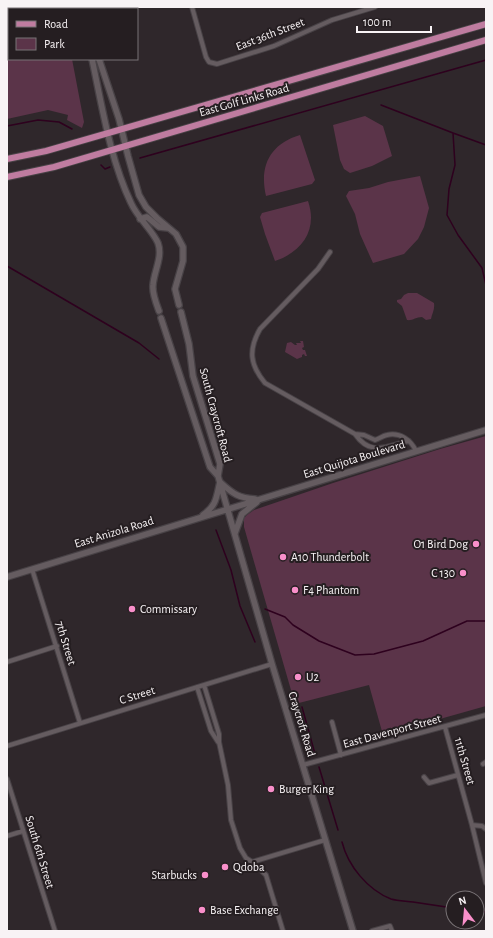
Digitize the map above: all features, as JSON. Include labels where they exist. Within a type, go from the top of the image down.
[{"type":"main road","name":"East Golf Links Road","points":[[7,159],[46,151],[486,24]]},
{"type":"main road","name":"East Golf Links Road","points":[[7,177],[54,167],[486,40]]},
{"type":"street","name":"East 36th Street","points":[[192,7],[206,57],[209,62],[217,64],[274,46],[332,20],[375,7]]},
{"type":"street","points":[[92,60],[108,133],[123,185],[140,219],[156,239],[159,249],[159,257],[152,287],[159,311]]},
{"type":"street","points":[[99,60],[114,102],[139,195],[146,207],[156,218],[171,229],[181,241],[184,252],[183,261],[175,289],[179,305]]},
{"type":"street","points":[[140,219],[147,217],[159,227],[171,229]]},
{"type":"street","points":[[330,252],[318,269],[260,330],[255,338],[252,350],[252,360],[256,370],[265,383],[354,434],[360,442],[367,446],[382,448],[408,441]]},
{"type":"street","name":"South Craycroft Road","points":[[181,312],[189,344],[192,376],[220,464],[219,478]]},
{"type":"street","name":"South Craycroft Road","points":[[161,318],[210,467],[219,478]]},
{"type":"street","name":"East Quijota Boulevard","points":[[228,509],[486,430]]},
{"type":"street","points":[[354,434],[364,435],[375,440],[393,434],[406,438],[414,446],[416,452]]},
{"type":"street","points":[[219,478],[232,493],[241,498],[259,499]]},
{"type":"street","points":[[199,518],[211,509],[214,504],[219,478]]},
{"type":"street","name":"Craycroft Road","points":[[219,478],[272,664],[353,931]]},
{"type":"street","points":[[235,533],[242,514],[259,499]]},
{"type":"street","name":"East Anizola Road","points":[[7,577],[228,509]]},
{"type":"street","name":"7th Street","points":[[32,569],[80,723]]},
{"type":"street","points":[[7,662],[57,646]]},
{"type":"street","name":"C Street","points":[[7,746],[272,664]]},
{"type":"street","points":[[204,685],[219,734],[219,742],[228,785],[231,817],[241,852],[266,876],[283,931]]},
{"type":"street","points":[[197,687],[211,731],[219,742]]},
{"type":"street","name":"East Davenport Street","points":[[302,765],[486,715]]},
{"type":"street","points":[[332,722],[341,755]]},
{"type":"street","name":"11th Street","points":[[444,727],[472,825],[486,883]]},
{"type":"street","points":[[424,777],[429,783],[458,775]]},
{"type":"street","name":"South 6th Street","points":[[7,779],[22,831],[55,931]]},
{"type":"street","points":[[472,825],[486,828]]},
{"type":"street","points":[[7,836],[22,831]]},
{"type":"street","points":[[252,862],[325,840]]},
{"type":"street","points":[[372,931],[390,926],[392,931]]},
{"type":"green space","points":[[7,7],[62,7],[8,8],[8,60],[72,60],[84,122],[82,128],[67,120],[68,115],[48,110],[7,119]]},
{"type":"green space","points":[[365,116],[383,126],[392,156],[372,166],[350,173],[344,169],[340,160],[333,125]]},
{"type":"green space","points":[[300,135],[315,180],[312,184],[266,196],[264,175],[269,158],[274,150],[281,144]]},
{"type":"green space","points":[[420,176],[429,208],[424,227],[418,239],[404,254],[373,263],[360,234],[355,214],[346,196],[349,191]]},
{"type":"green space","points":[[308,201],[311,212],[311,221],[305,238],[300,246],[293,252],[275,261],[260,217],[262,213]]},
{"type":"green space","points":[[408,293],[417,293],[434,303],[434,310],[431,319],[426,320],[422,317],[407,320],[402,306],[397,302],[397,300],[401,299]]},
{"type":"green space","points":[[300,341],[303,341],[304,347],[302,348],[305,350],[307,356],[304,354],[302,357],[297,359],[285,352],[287,343],[291,342],[297,345],[296,343],[301,343]]},
{"type":"green space","points":[[486,436],[486,706],[383,735],[369,685],[295,704],[244,527],[244,518],[254,510],[333,483]]},
{"type":"waterway","points":[[140,158],[486,60]]},
{"type":"waterway","points":[[381,105],[453,133],[455,165],[449,189],[447,215],[458,235],[482,268],[486,285]]},
{"type":"waterway","points":[[7,126],[38,120],[59,122],[72,129]]},
{"type":"waterway","points":[[453,133],[486,145]]},
{"type":"waterway","points":[[101,165],[105,169],[110,167]]},
{"type":"waterway","points":[[7,266],[139,343],[159,359]]},
{"type":"waterway","points":[[216,530],[231,570],[240,606],[255,642]]},
{"type":"waterway","points":[[265,609],[285,617],[293,625],[319,641],[355,655],[374,654],[423,641],[467,621],[486,621]]},
{"type":"waterway","points":[[302,707],[315,754]]},
{"type":"waterway","points":[[319,767],[338,830]]},
{"type":"waterway","points":[[342,842],[354,868],[374,890],[391,899],[445,907]]},
{"type":"place","name":"O1 Bird Dog","points":[[476,544]]},
{"type":"place","name":"A10 Thunderbolt","points":[[283,557]]},
{"type":"place","name":"C 130","points":[[463,573]]},
{"type":"place","name":"F4 Phantom","points":[[295,590]]},
{"type":"place","name":"Commissary","points":[[132,609]]},
{"type":"place","name":"U2","points":[[298,677]]},
{"type":"place","name":"Burger King","points":[[271,789]]},
{"type":"place","name":"Qdoba","points":[[225,867]]},
{"type":"place","name":"Starbucks","points":[[205,875]]},
{"type":"place","name":"Base Exchange","points":[[202,910]]}]
